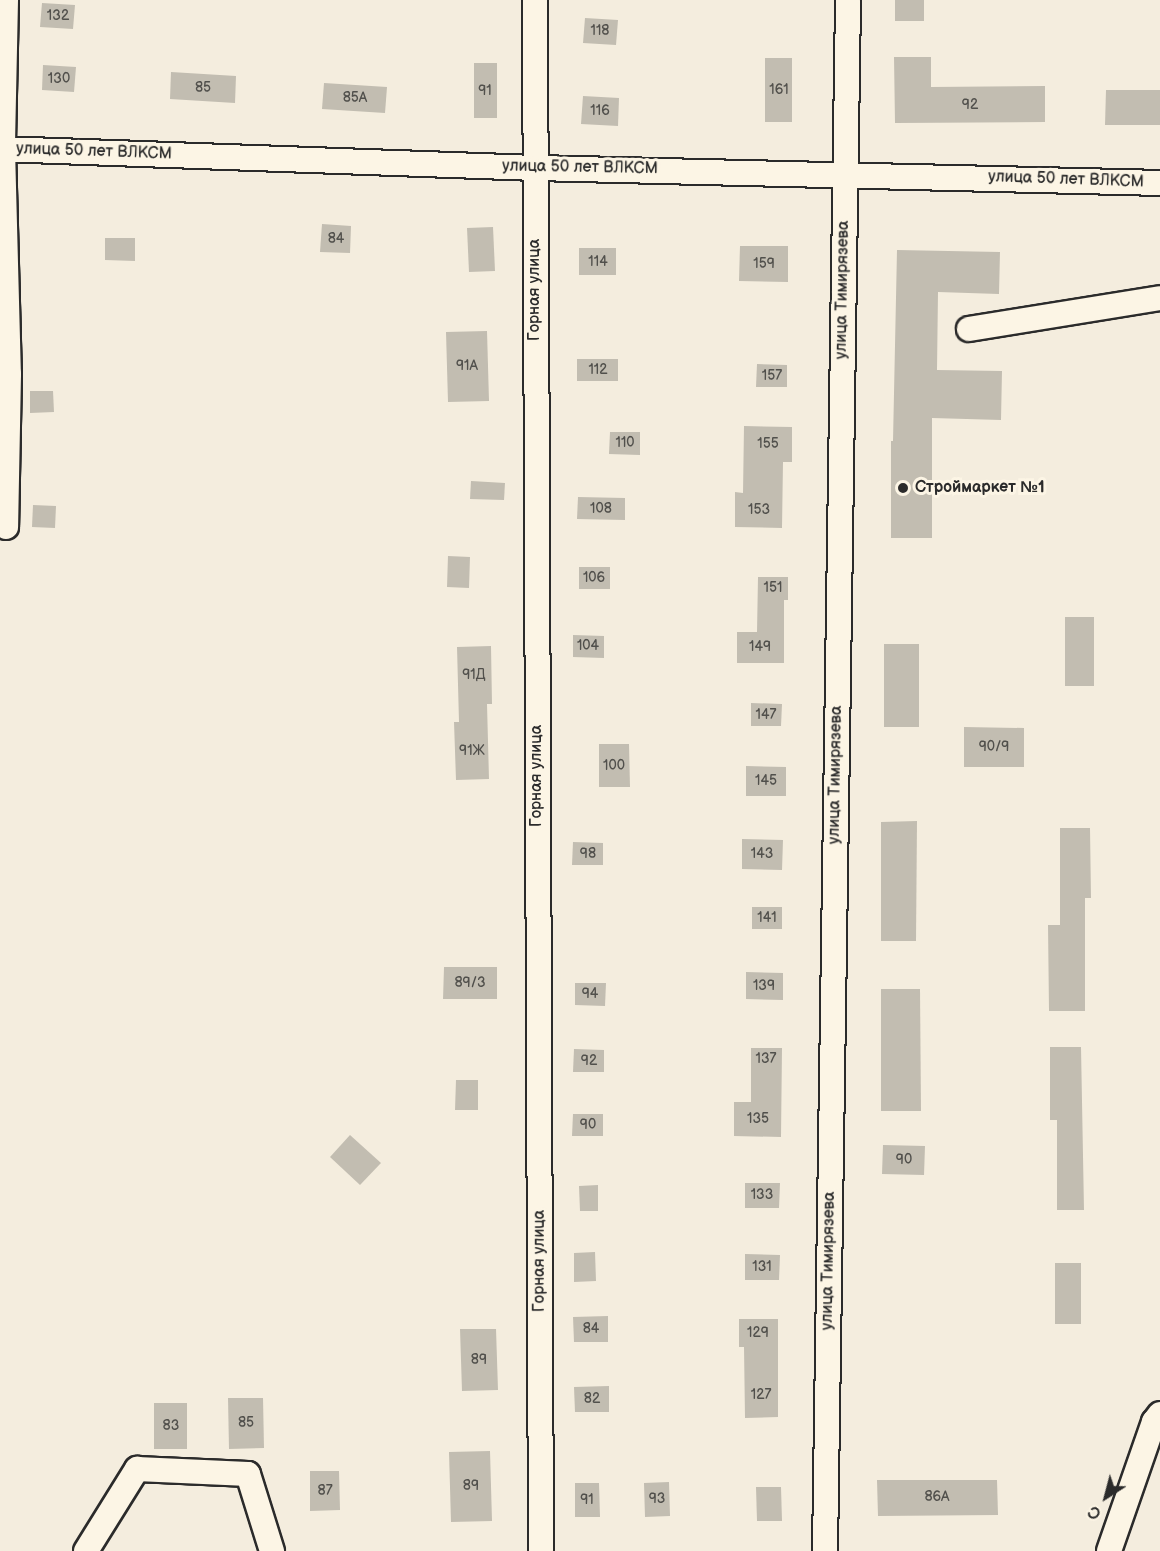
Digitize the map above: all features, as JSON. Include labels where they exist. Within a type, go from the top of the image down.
[{"type":"street","points":[[6,0],[2,149],[9,374],[6,527]]},
{"type":"street","name":"Горная улица","points":[[535,0],[541,1551]]},
{"type":"street","name":"улица Тимирязева","points":[[825,1551],[848,0]]},
{"type":"street","name":"улица 50 лет ВЛКСМ","points":[[2,149],[535,168],[1160,183]]},
{"type":"street","points":[[969,329],[1160,298]]},
{"type":"street","points":[[1109,1551],[1154,1422],[1160,1414]]},
{"type":"street","points":[[86,1551],[137,1469],[248,1474],[272,1551]]},
{"type":"building","points":[[895,0],[924,0],[924,21],[895,21]]},
{"type":"building","points":[[42,3],[75,5],[73,29],[40,27]]},
{"type":"building","points":[[585,18],[618,20],[616,45],[583,43]]},
{"type":"building","points":[[894,57],[931,57],[931,87],[1045,86],[1045,122],[895,123]]},
{"type":"building","points":[[765,58],[792,58],[792,122],[765,122]]},
{"type":"building","points":[[474,63],[497,63],[497,118],[474,118]]},
{"type":"building","points":[[43,65],[76,67],[74,92],[42,90]]},
{"type":"building","points":[[171,72],[236,76],[235,103],[170,99]]},
{"type":"building","points":[[324,83],[387,87],[385,113],[322,109]]},
{"type":"building","points":[[1106,90],[1160,90],[1160,125],[1105,125]]},
{"type":"building","points":[[583,96],[619,98],[618,126],[581,124]]},
{"type":"building","points":[[322,224],[351,226],[350,253],[320,252]]},
{"type":"building","points":[[493,227],[495,271],[469,272],[467,228]]},
{"type":"building","points":[[105,238],[135,238],[135,261],[105,260]]},
{"type":"building","points":[[740,246],[788,246],[788,282],[739,281]]},
{"type":"building","points":[[579,248],[616,248],[616,275],[579,275]]},
{"type":"building","points":[[897,250],[1000,252],[999,294],[938,292],[937,370],[1002,371],[1001,420],[932,418],[932,538],[891,538],[891,441],[893,441]]},
{"type":"building","points":[[487,331],[489,401],[448,402],[446,332]]},
{"type":"building","points":[[577,359],[618,359],[618,381],[577,381]]},
{"type":"building","points":[[757,364],[787,365],[787,387],[756,387]]},
{"type":"building","points":[[30,391],[53,391],[54,412],[30,413]]},
{"type":"building","points":[[744,426],[792,427],[792,462],[783,462],[782,528],[735,527],[735,492],[743,493]]},
{"type":"building","points":[[610,432],[640,432],[640,455],[609,454]]},
{"type":"building","points":[[471,481],[505,483],[504,500],[470,499]]},
{"type":"building","points":[[578,497],[625,498],[625,520],[577,519]]},
{"type":"building","points":[[33,505],[56,506],[55,528],[32,527]]},
{"type":"building","points":[[448,556],[470,557],[469,588],[447,587]]},
{"type":"building","points":[[579,567],[610,567],[610,589],[579,589]]},
{"type":"building","points":[[758,577],[788,577],[788,600],[784,600],[784,663],[737,663],[737,632],[757,632]]},
{"type":"building","points":[[1065,617],[1094,617],[1094,686],[1065,686]]},
{"type":"building","points":[[573,635],[604,636],[604,658],[573,657]]},
{"type":"building","points":[[884,644],[919,644],[919,727],[884,727]]},
{"type":"building","points":[[491,646],[492,704],[487,704],[489,779],[456,780],[454,722],[459,722],[457,647]]},
{"type":"building","points":[[751,703],[782,704],[781,726],[751,726]]},
{"type":"building","points":[[964,727],[1024,728],[1024,767],[964,767]]},
{"type":"building","points":[[599,744],[629,744],[630,787],[599,787]]},
{"type":"building","points":[[746,766],[786,767],[786,796],[746,796]]},
{"type":"building","points":[[917,821],[916,941],[881,941],[881,822]]},
{"type":"building","points":[[1060,828],[1090,828],[1091,898],[1085,898],[1085,1011],[1049,1011],[1048,925],[1060,925]]},
{"type":"building","points":[[742,839],[783,840],[782,870],[742,869]]},
{"type":"building","points":[[573,842],[603,843],[603,865],[572,865]]},
{"type":"building","points":[[752,907],[782,907],[782,929],[752,929]]},
{"type":"building","points":[[444,967],[497,967],[497,999],[443,999]]},
{"type":"building","points":[[746,972],[783,973],[783,1000],[746,999]]},
{"type":"building","points":[[575,983],[606,983],[605,1006],[575,1005]]},
{"type":"building","points":[[881,989],[920,989],[921,1111],[881,1111]]},
{"type":"building","points":[[1050,1047],[1081,1047],[1084,1210],[1057,1210],[1057,1120],[1050,1120]]},
{"type":"building","points":[[751,1048],[782,1048],[781,1137],[734,1136],[734,1102],[751,1102]]},
{"type":"building","points":[[574,1049],[604,1050],[604,1072],[573,1072]]},
{"type":"building","points":[[456,1080],[478,1080],[478,1110],[455,1110]]},
{"type":"building","points":[[573,1114],[603,1114],[603,1136],[572,1136]]},
{"type":"building","points":[[350,1135],[381,1163],[360,1185],[330,1157]]},
{"type":"building","points":[[883,1145],[925,1146],[924,1175],[882,1174]]},
{"type":"building","points":[[745,1183],[780,1183],[779,1208],[745,1208]]},
{"type":"building","points":[[598,1185],[598,1211],[580,1211],[579,1186]]},
{"type":"building","points":[[595,1252],[596,1281],[574,1282],[574,1253]]},
{"type":"building","points":[[745,1254],[780,1255],[779,1280],[745,1280]]},
{"type":"building","points":[[1055,1263],[1081,1263],[1081,1324],[1055,1324]]},
{"type":"building","points":[[608,1316],[608,1342],[574,1342],[573,1317]]},
{"type":"building","points":[[739,1319],[778,1319],[778,1417],[745,1418],[744,1347],[739,1347]]},
{"type":"building","points":[[460,1329],[496,1329],[498,1390],[462,1391]]},
{"type":"building","points":[[609,1386],[609,1412],[575,1412],[574,1387]]},
{"type":"building","points":[[228,1398],[263,1398],[264,1448],[229,1449]]},
{"type":"building","points":[[154,1403],[187,1403],[187,1449],[154,1449]]},
{"type":"building","points":[[490,1451],[492,1521],[451,1522],[449,1452]]},
{"type":"building","points":[[310,1471],[339,1471],[340,1510],[310,1511]]},
{"type":"building","points":[[877,1480],[997,1480],[998,1515],[878,1516]]},
{"type":"building","points":[[669,1482],[670,1516],[645,1517],[644,1483]]},
{"type":"building","points":[[575,1483],[599,1483],[600,1517],[575,1517]]},
{"type":"building","points":[[756,1487],[781,1487],[782,1521],[757,1521]]},
{"type":"place","name":"Строймаркет №1","points":[[903,488]]}]
